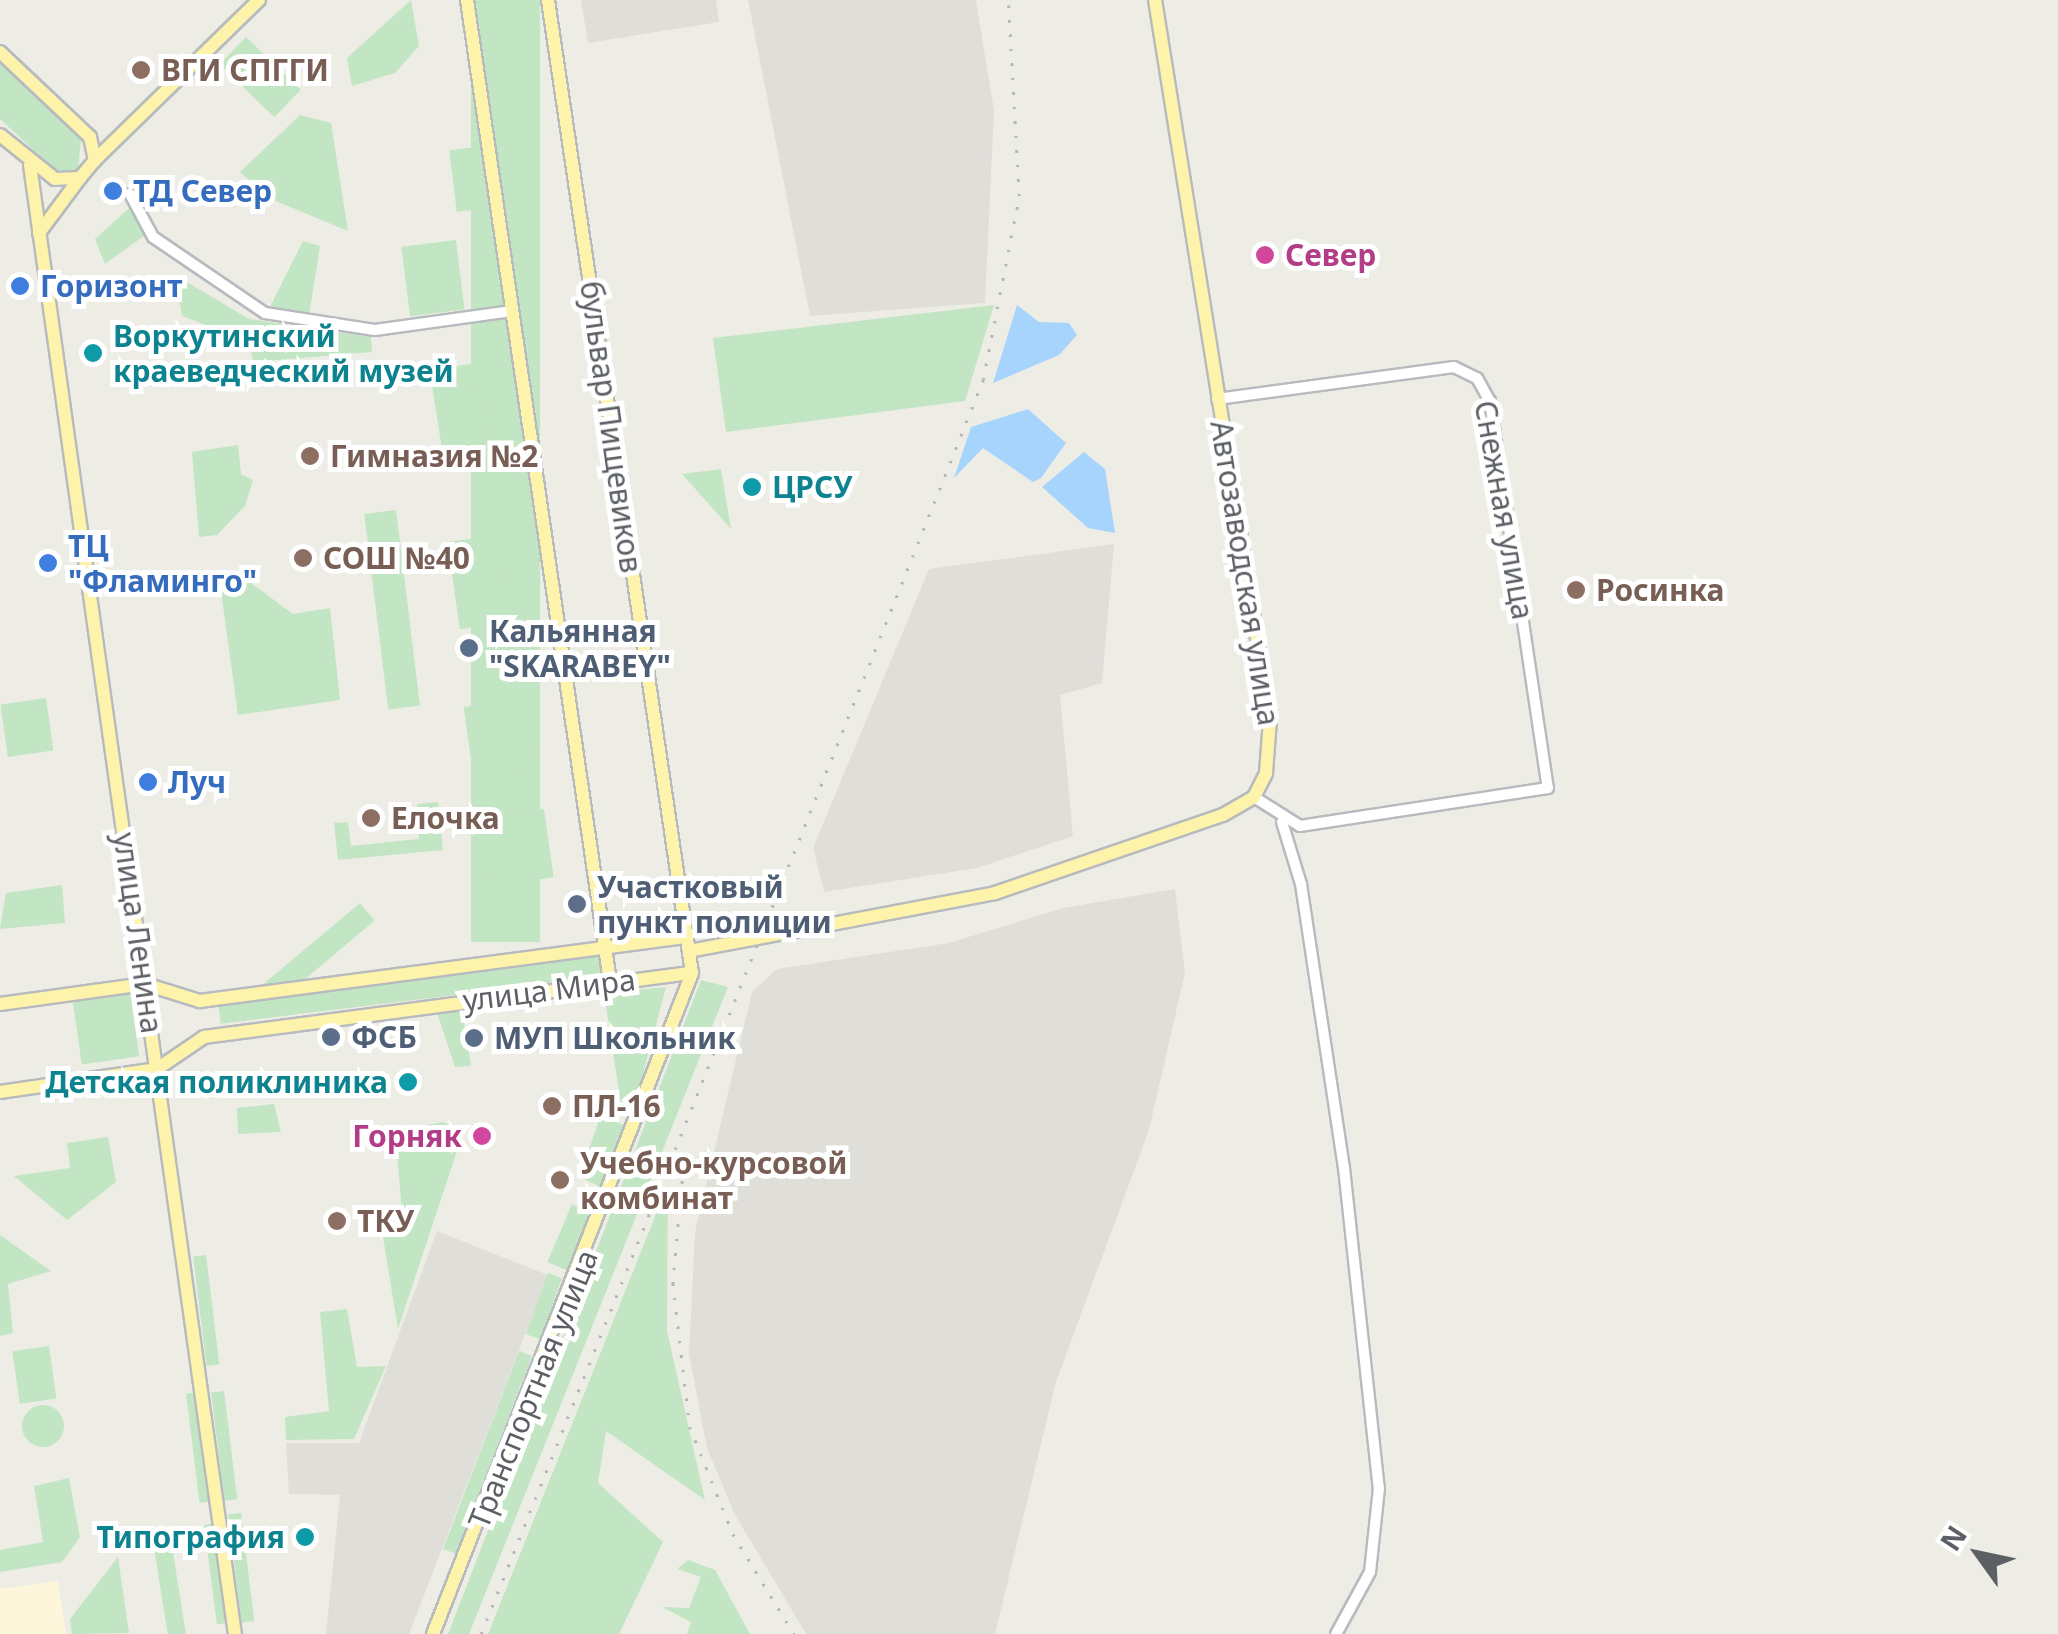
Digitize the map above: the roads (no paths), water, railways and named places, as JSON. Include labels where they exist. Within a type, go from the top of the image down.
[{"type":"main road","points":[[39,232],[95,160],[117,144],[259,0]]},
{"type":"main road","points":[[467,0],[610,980]]},
{"type":"main road","name":"бульвар Пищевиков","points":[[548,0],[692,973]]},
{"type":"main road","name":"Автозаводская улица","points":[[1155,0],[1274,749],[1254,797]]},
{"type":"main road","points":[[0,52],[90,137],[117,144]]},
{"type":"main road","points":[[0,135],[30,165],[55,179],[80,178]]},
{"type":"main road","points":[[90,137],[95,160]]},
{"type":"main road","name":"улица Ленина","points":[[30,165],[235,1634]]},
{"type":"main road","points":[[689,952],[995,893],[1254,797]]},
{"type":"main road","name":"улица Мира","points":[[0,1004],[145,984],[200,1000],[686,936]]},
{"type":"main road","name":"улица Мира","points":[[0,1092],[157,1069],[204,1037],[610,980],[692,973]]},
{"type":"main road","name":"Транспортная улица","points":[[433,1634],[692,973]]},
{"type":"street","points":[[130,194],[153,237],[265,313],[375,330],[512,312]]},
{"type":"street","name":"Снежная улица","points":[[1216,399],[1454,366],[1478,378],[1490,400],[1548,788],[1324,825],[1282,822]]},
{"type":"street","points":[[1254,797],[1282,822],[1301,884],[1344,1168],[1379,1488],[1370,1572],[1336,1634]]},
{"type":"water","points":[[1017,305],[1039,322],[1069,323],[1077,335],[1059,355],[993,383]]},
{"type":"water","points":[[1028,409],[1066,443],[1041,478],[1033,482],[983,448],[954,478],[971,427]]},
{"type":"water","points":[[1084,452],[1105,469],[1115,533],[1088,528],[1042,487]]},
{"type":"railway","points":[[481,1634],[983,380],[1019,196],[1008,0]]},
{"type":"railway","points":[[685,1152],[673,1283],[690,1427],[733,1534],[794,1634]]},
{"type":"place","name":"ВГИ СПГГИ","points":[[141,70]]},
{"type":"place","name":"ТД Север","points":[[113,191]]},
{"type":"place","name":"Север","points":[[1265,255]]},
{"type":"place","name":"Горизонт","points":[[20,286]]},
{"type":"place","name":"Воркутинский краеведческий музей","points":[[93,353]]},
{"type":"place","name":"Гимназия №2","points":[[310,456]]},
{"type":"place","name":"ЦРСУ","points":[[752,487]]},
{"type":"place","name":"СОШ №40","points":[[303,558]]},
{"type":"place","name":"ТЦ \"Фламинго\"","points":[[48,563]]},
{"type":"place","name":"Росинка","points":[[1576,590]]},
{"type":"place","name":"Кальянная \"SKARABEY\"","points":[[469,648]]},
{"type":"place","name":"Луч","points":[[148,782]]},
{"type":"place","name":"Елочка","points":[[371,818]]},
{"type":"place","name":"Участковый пункт полиции","points":[[577,904]]},
{"type":"place","name":"ФСБ","points":[[331,1037]]},
{"type":"place","name":"МУП Школьник","points":[[474,1038]]},
{"type":"place","name":"Детская поликлиника","points":[[408,1082]]},
{"type":"place","name":"ПЛ-16","points":[[552,1106]]},
{"type":"place","name":"Горняк","points":[[482,1136]]},
{"type":"place","name":"Учебно-курсовой комбинат","points":[[560,1180]]},
{"type":"place","name":"ТКУ","points":[[337,1221]]},
{"type":"place","name":"Типография","points":[[305,1537]]}]
